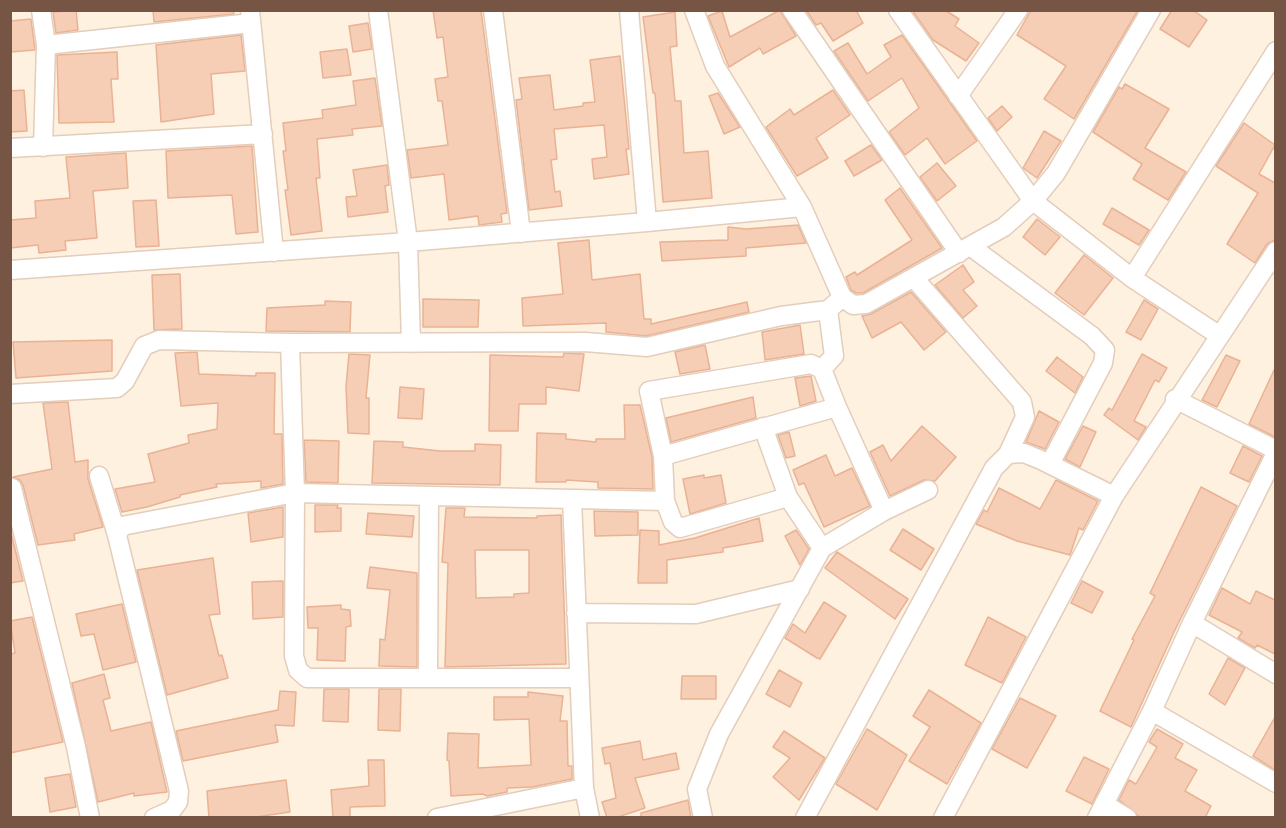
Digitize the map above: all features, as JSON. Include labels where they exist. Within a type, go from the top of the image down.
[{"type":"street","points":[[41,10],[46,45],[43,147]]},
{"type":"street","points":[[378,10],[408,242],[411,343]]},
{"type":"street","points":[[493,10],[521,233]]},
{"type":"street","points":[[628,10],[647,222]]},
{"type":"street","points":[[694,10],[715,66],[802,207],[842,297],[853,305],[866,304],[1004,227],[1033,201],[1056,173],[1151,10]]},
{"type":"street","points":[[792,10],[964,249],[1092,336],[1105,350],[1103,363],[1050,464]]},
{"type":"street","points":[[898,10],[1033,201],[1132,278],[1220,336]]},
{"type":"street","points":[[958,96],[1018,10]]},
{"type":"street","points":[[46,45],[251,17],[274,252]]},
{"type":"street","points":[[1132,278],[1275,51]]},
{"type":"street","points":[[10,148],[263,134]]},
{"type":"street","points":[[10,270],[408,242],[802,207]]},
{"type":"street","points":[[943,818],[1114,496],[1175,399],[1220,336],[1275,251]]},
{"type":"street","points":[[805,818],[994,468],[1008,454],[1025,417],[1022,402],[914,278]]},
{"type":"street","points":[[10,394],[117,388],[125,381],[144,346],[159,340],[290,343],[585,342],[647,347],[782,316],[828,310],[842,297]]},
{"type":"street","points":[[822,369],[834,356],[828,310]]},
{"type":"street","points":[[290,343],[295,493],[294,656],[298,670],[307,678],[579,678]]},
{"type":"street","points":[[788,496],[680,528],[673,522],[665,501],[663,456],[649,391],[811,364],[822,369],[884,511]]},
{"type":"street","points":[[1127,818],[1100,811],[1152,711],[1191,622],[1275,451],[1175,399]]},
{"type":"street","points":[[663,456],[837,407]]},
{"type":"street","points":[[763,427],[788,496],[822,548]]},
{"type":"street","points":[[1008,454],[1024,453],[1114,496]]},
{"type":"street","points":[[99,476],[117,535],[179,791],[178,801],[172,810],[154,818]]},
{"type":"street","points":[[12,488],[76,747],[90,818]]},
{"type":"street","points":[[703,818],[697,789],[719,734],[822,548],[884,511],[928,490]]},
{"type":"street","points":[[117,535],[122,526],[136,522],[295,493],[665,501]]},
{"type":"street","points":[[428,678],[429,496]]},
{"type":"street","points":[[572,499],[584,788],[590,818]]},
{"type":"street","points":[[576,613],[696,614],[800,589]]},
{"type":"street","points":[[1191,622],[1275,674]]},
{"type":"street","points":[[1152,711],[1275,783]]},
{"type":"street","points":[[438,818],[584,788]]},
{"type":"building","points":[[76,10],[78,30],[56,33],[53,12]]},
{"type":"building","points":[[153,10],[233,10],[234,14],[154,22]]},
{"type":"building","points":[[433,10],[481,10],[507,213],[501,214],[502,222],[479,225],[478,216],[449,220],[444,174],[411,178],[407,150],[448,145],[442,101],[438,101],[435,79],[448,77],[443,37],[437,38]]},
{"type":"building","points":[[780,10],[796,36],[763,54],[760,48],[729,67],[708,16],[722,11],[730,37]]},
{"type":"building","points":[[806,10],[856,10],[863,23],[833,41],[821,23],[816,25]]},
{"type":"building","points":[[912,10],[945,10],[959,19],[955,26],[979,43],[966,61],[933,40]]},
{"type":"building","points":[[1031,10],[1138,10],[1074,119],[1044,99],[1066,66],[1017,35]]},
{"type":"building","points":[[1172,10],[1193,10],[1207,20],[1189,47],[1160,29]]},
{"type":"building","points":[[675,12],[677,46],[670,47],[675,101],[681,101],[684,153],[708,151],[712,198],[663,202],[655,93],[653,93],[643,17]]},
{"type":"building","points":[[31,19],[35,50],[10,52],[10,21]]},
{"type":"building","points":[[368,23],[372,49],[353,52],[349,26]]},
{"type":"building","points":[[241,35],[245,71],[211,74],[214,114],[161,122],[156,45]]},
{"type":"building","points":[[902,35],[977,141],[945,164],[927,138],[905,155],[889,132],[919,108],[902,78],[868,101],[834,51],[848,43],[867,74],[891,57],[884,45]]},
{"type":"building","points":[[347,49],[351,75],[323,78],[320,52]]},
{"type":"building","points":[[117,52],[118,79],[111,79],[114,122],[59,123],[57,55]]},
{"type":"building","points":[[620,56],[629,149],[626,149],[629,174],[594,179],[592,159],[607,157],[604,125],[554,129],[557,159],[551,160],[555,192],[560,191],[562,206],[529,210],[516,100],[522,99],[519,78],[550,75],[554,110],[583,106],[583,103],[595,102],[590,60]]},
{"type":"building","points":[[375,78],[382,126],[352,129],[353,135],[317,139],[320,178],[316,178],[322,231],[291,235],[285,190],[288,190],[283,151],[286,151],[283,123],[323,118],[322,110],[356,105],[353,81]]},
{"type":"building","points":[[1125,84],[1169,109],[1145,148],[1186,172],[1168,200],[1133,179],[1142,164],[1093,132],[1119,87],[1122,89]]},
{"type":"building","points":[[24,90],[27,131],[10,132],[10,91]]},
{"type":"building","points":[[833,90],[850,115],[816,138],[828,158],[797,176],[766,127],[790,109],[794,115]]},
{"type":"building","points":[[718,93],[740,127],[724,134],[709,96]]},
{"type":"building","points":[[1002,106],[1012,117],[997,131],[988,118]]},
{"type":"building","points":[[1244,123],[1275,145],[1259,174],[1275,183],[1275,240],[1267,244],[1255,263],[1227,244],[1258,193],[1216,166]]},
{"type":"building","points":[[1044,131],[1061,141],[1037,178],[1023,168]]},
{"type":"building","points":[[871,145],[882,160],[854,176],[845,161]]},
{"type":"building","points":[[252,146],[258,232],[236,234],[232,195],[168,198],[166,151]]},
{"type":"building","points":[[126,153],[128,188],[93,191],[97,238],[65,241],[66,250],[39,253],[38,245],[10,248],[10,220],[36,218],[35,201],[70,198],[66,157]]},
{"type":"building","points":[[937,163],[956,186],[937,201],[920,177]]},
{"type":"building","points":[[387,165],[389,185],[385,186],[388,212],[348,217],[346,197],[357,196],[353,170]]},
{"type":"building","points":[[900,188],[942,248],[863,293],[856,293],[851,290],[846,277],[855,272],[857,275],[912,240],[885,200]]},
{"type":"building","points":[[156,200],[159,246],[136,247],[133,201]]},
{"type":"building","points":[[1112,208],[1149,230],[1139,245],[1103,224]]},
{"type":"building","points":[[1037,219],[1060,237],[1045,255],[1023,237]]},
{"type":"building","points":[[798,225],[806,243],[746,248],[746,256],[662,261],[660,242],[728,240],[728,227],[746,229]]},
{"type":"building","points":[[589,240],[592,280],[640,274],[644,319],[651,319],[651,324],[747,302],[749,312],[646,336],[606,332],[606,323],[523,326],[522,298],[563,294],[558,243]]},
{"type":"building","points":[[1084,255],[1113,278],[1084,315],[1055,293]]},
{"type":"building","points":[[963,265],[974,282],[963,290],[977,306],[963,318],[935,285]]},
{"type":"building","points":[[180,274],[182,329],[154,330],[152,275]]},
{"type":"building","points":[[911,292],[946,332],[924,350],[901,322],[872,338],[862,316],[871,314]]},
{"type":"building","points":[[423,299],[479,300],[478,327],[423,327]]},
{"type":"building","points":[[1144,300],[1158,309],[1141,340],[1126,332]]},
{"type":"building","points":[[325,301],[351,302],[350,332],[266,331],[267,308],[325,305]]},
{"type":"building","points":[[800,325],[804,354],[765,360],[762,332]]},
{"type":"building","points":[[112,340],[112,371],[16,378],[13,342]]},
{"type":"building","points":[[705,345],[710,369],[680,374],[675,352]]},
{"type":"building","points":[[197,352],[199,374],[256,376],[256,373],[275,373],[274,434],[282,434],[283,484],[261,488],[261,481],[216,484],[217,487],[122,512],[115,489],[155,482],[148,454],[189,443],[188,435],[217,429],[218,403],[181,406],[175,353]]},
{"type":"building","points":[[564,353],[584,354],[579,391],[546,387],[546,404],[519,404],[518,431],[489,431],[490,355],[563,357]]},
{"type":"building","points":[[349,354],[370,355],[366,398],[369,398],[369,434],[348,433],[346,386]]},
{"type":"building","points":[[1142,354],[1167,368],[1159,382],[1155,380],[1134,421],[1146,427],[1138,440],[1104,415],[1109,408],[1112,410]]},
{"type":"building","points":[[1226,355],[1240,361],[1217,407],[1202,400]]},
{"type":"building","points":[[1057,357],[1083,377],[1075,393],[1046,371]]},
{"type":"building","points":[[1275,368],[1275,437],[1249,424]]},
{"type":"building","points":[[811,376],[816,401],[800,406],[795,378]]},
{"type":"building","points":[[400,387],[424,389],[422,419],[398,418]]},
{"type":"building","points":[[753,397],[756,418],[671,442],[666,418]]},
{"type":"building","points":[[68,402],[75,462],[88,460],[88,479],[103,527],[74,534],[75,540],[38,545],[23,485],[20,480],[13,477],[52,469],[43,403]]},
{"type":"building","points":[[624,405],[640,405],[652,457],[653,489],[598,488],[598,482],[566,480],[566,482],[536,482],[537,433],[566,434],[566,439],[596,442],[596,439],[625,439]]},
{"type":"building","points":[[1039,411],[1059,422],[1045,449],[1026,442]]},
{"type":"building","points":[[922,426],[956,457],[935,481],[924,480],[890,496],[870,452],[883,445],[891,461]]},
{"type":"building","points":[[1083,426],[1096,432],[1080,467],[1065,459]]},
{"type":"building","points":[[789,432],[795,456],[786,458],[778,435]]},
{"type":"building","points":[[304,440],[339,441],[338,483],[306,482]]},
{"type":"building","points":[[374,441],[403,442],[403,447],[440,451],[475,451],[475,444],[501,445],[500,485],[372,483]]},
{"type":"building","points":[[1243,446],[1262,456],[1249,482],[1230,473]]},
{"type":"building","points":[[826,455],[835,476],[852,468],[870,506],[824,527],[804,483],[799,485],[793,470]]},
{"type":"building","points":[[704,475],[704,478],[721,475],[726,503],[690,514],[683,479]]},
{"type":"building","points":[[1056,480],[1098,501],[1083,530],[1079,528],[1070,555],[1017,541],[976,524],[984,510],[987,512],[999,488],[1040,509]]},
{"type":"building","points":[[1201,487],[1237,506],[1174,632],[1131,727],[1100,711],[1134,640],[1132,639],[1155,596],[1150,593]]},
{"type":"building","points":[[315,505],[338,505],[337,508],[341,508],[341,531],[315,532]]},
{"type":"building","points":[[283,507],[283,537],[251,542],[248,513]]},
{"type":"building","points":[[446,508],[465,508],[464,517],[537,518],[537,516],[561,515],[566,664],[445,667],[448,563],[442,562]],"holes":[[[475,550],[529,550],[529,593],[514,594],[514,597],[476,598]]]},
{"type":"building","points":[[594,511],[638,512],[638,535],[595,536]]},
{"type":"building","points":[[368,513],[414,516],[412,537],[366,534]]},
{"type":"building","points":[[759,518],[763,541],[723,548],[723,552],[667,560],[667,583],[638,583],[640,530],[659,531],[659,545],[695,538]]},
{"type":"building","points":[[10,529],[23,581],[10,583]]},
{"type":"building","points":[[903,529],[934,549],[921,570],[890,550]]},
{"type":"building","points":[[796,530],[809,549],[800,565],[785,536]]},
{"type":"building","points":[[837,552],[908,599],[895,619],[825,568]]},
{"type":"building","points":[[213,558],[220,614],[209,615],[219,656],[222,655],[228,678],[167,695],[137,570]]},
{"type":"building","points":[[370,567],[417,573],[417,667],[379,666],[380,639],[385,640],[390,590],[367,588]]},
{"type":"building","points":[[283,581],[283,617],[253,619],[252,582]]},
{"type":"building","points":[[1082,581],[1103,592],[1092,613],[1071,603]]},
{"type":"building","points":[[1222,588],[1250,604],[1256,591],[1275,600],[1275,654],[1257,645],[1255,648],[1238,638],[1242,632],[1209,615]]},
{"type":"building","points":[[824,602],[846,616],[820,659],[785,638],[793,624],[805,633]]},
{"type":"building","points":[[122,604],[136,662],[103,670],[94,634],[81,636],[76,614]]},
{"type":"building","points":[[341,605],[341,609],[350,610],[351,626],[346,627],[345,661],[317,660],[318,628],[308,628],[307,607]]},
{"type":"building","points":[[32,617],[63,742],[10,753],[10,654],[15,653],[10,621]]},
{"type":"building","points":[[988,617],[1026,637],[1002,683],[965,665]]},
{"type":"building","points":[[1228,658],[1245,668],[1225,705],[1209,694]]},
{"type":"building","points":[[779,670],[802,683],[790,707],[766,694]]},
{"type":"building","points":[[104,674],[110,698],[103,700],[111,731],[151,722],[167,792],[134,796],[134,793],[98,802],[72,683]]},
{"type":"building","points":[[682,676],[716,676],[716,699],[681,699]]},
{"type":"building","points":[[324,689],[349,689],[348,722],[323,721]]},
{"type":"building","points":[[379,689],[401,689],[400,731],[378,730]]},
{"type":"building","points":[[929,690],[981,723],[947,784],[909,761],[930,727],[913,716]]},
{"type":"building","points":[[280,691],[296,692],[294,726],[275,725],[278,742],[183,761],[176,731],[278,710]]},
{"type":"building","points":[[528,692],[563,696],[560,721],[567,721],[568,766],[572,766],[572,779],[532,787],[507,788],[507,792],[487,796],[483,794],[451,796],[449,761],[447,760],[448,733],[479,734],[478,768],[531,765],[529,719],[494,720],[494,697],[528,697]]},
{"type":"building","points":[[1020,698],[1056,716],[1027,768],[992,749]]},
{"type":"building","points":[[1275,717],[1275,770],[1253,756]]},
{"type":"building","points":[[867,729],[907,755],[877,810],[836,784]]},
{"type":"building","points":[[1157,729],[1183,744],[1175,758],[1197,770],[1185,791],[1211,806],[1205,818],[1141,818],[1119,800],[1129,780],[1136,784],[1157,747],[1149,742]]},
{"type":"building","points":[[784,731],[825,758],[799,800],[773,777],[790,758],[773,747]]},
{"type":"building","points":[[640,741],[643,760],[676,753],[679,769],[635,778],[645,808],[615,818],[607,818],[602,802],[616,798],[610,763],[605,764],[602,748]]},
{"type":"building","points":[[1084,757],[1109,769],[1092,804],[1066,791]]},
{"type":"building","points":[[368,760],[384,760],[385,806],[350,807],[350,818],[333,818],[331,790],[369,786]]},
{"type":"building","points":[[70,774],[76,807],[50,812],[45,778]]},
{"type":"building","points":[[286,780],[290,812],[249,818],[209,818],[207,791]]},
{"type":"building","points":[[688,800],[691,818],[641,818],[641,813]]}]
